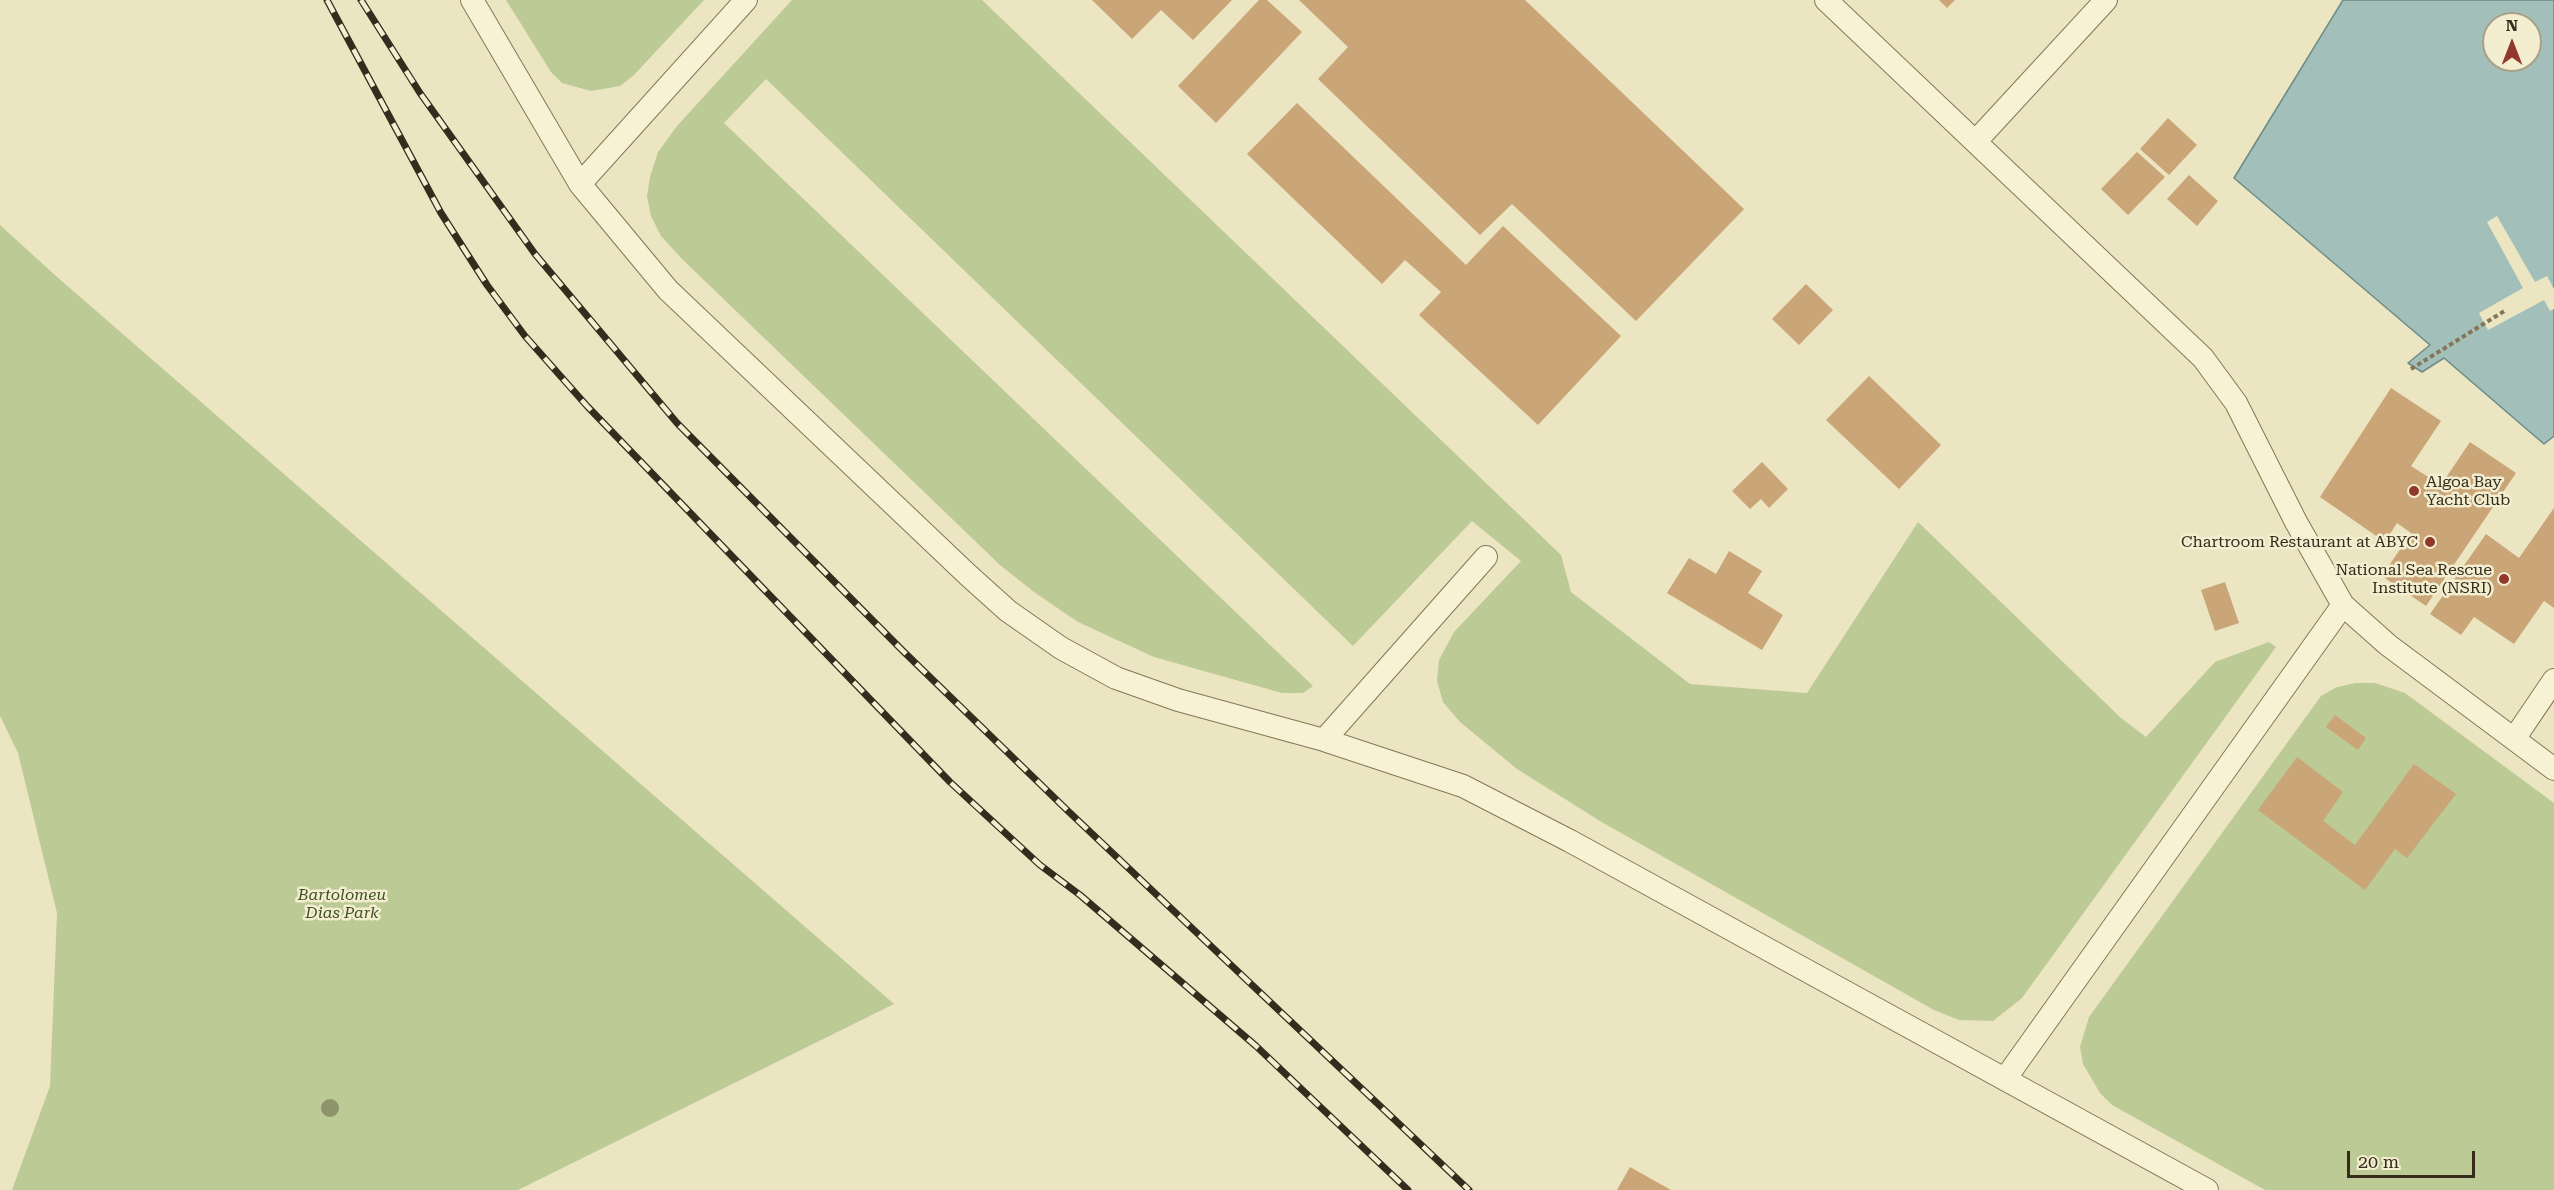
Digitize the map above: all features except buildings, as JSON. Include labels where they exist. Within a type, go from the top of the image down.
[{"type":"lane","points":[[472,0],[580,184],[669,290],[968,575],[1008,611],[1061,648],[1116,678],[1178,700],[1323,740],[1463,786],[1570,840],[2207,1190]]},
{"type":"lane","points":[[580,184],[746,0]]},
{"type":"lane","points":[[1826,0],[2203,358],[2236,403],[2301,532],[2343,605],[2388,645],[2554,769]]},
{"type":"lane","points":[[1976,141],[2106,0]]},
{"type":"lane","points":[[1323,740],[1486,557]]},
{"type":"lane","points":[[2005,1079],[2343,605]]},
{"type":"lane","points":[[2514,739],[2554,680]]},
{"type":"path","points":[[2411,369],[2506,310]]},
{"type":"green space","points":[[506,0],[704,0],[633,76],[620,86],[591,91],[562,83],[551,72]]},
{"type":"green space","points":[[792,0],[982,0],[1561,555],[1571,592],[1690,684],[1807,693],[1918,522],[2121,718],[2146,737],[2215,662],[2269,642],[2276,647],[2022,998],[1993,1021],[1959,1020],[1934,1010],[1600,821],[1517,769],[1460,722],[1443,702],[1437,681],[1439,660],[1454,632],[1521,561],[1472,521],[1353,646],[766,79],[724,123],[1313,686],[1303,693],[1282,693],[1154,657],[1078,622],[1000,565],[682,259],[661,236],[651,216],[647,196],[658,152],[677,126]]},
{"type":"green space","name":"Bartolomeu Dias Park","points":[[0,225],[894,1004],[518,1190],[12,1190],[50,1086],[57,913],[18,753],[0,716]]},
{"type":"green space","points":[[2356,683],[2375,683],[2405,693],[2554,803],[2554,1190],[2265,1190],[2112,1105],[2100,1093],[2083,1064],[2080,1047],[2089,1017],[2321,696],[2337,687]]},
{"type":"water","points":[[2343,0],[2554,0],[2554,436],[2544,444],[2444,358],[2422,372],[2408,363],[2430,345],[2234,178]]},
{"type":"pier","points":[[2497,216],[2535,282],[2547,276],[2554,289],[2554,309],[2550,311],[2544,300],[2488,330],[2479,313],[2523,288],[2487,222]]},
{"type":"railway","points":[[327,0],[441,213],[487,285],[525,336],[587,406],[950,782],[1040,865],[1080,895],[1256,1046],[1408,1190]]},
{"type":"railway","points":[[361,0],[420,93],[535,254],[677,423],[903,651],[1068,811],[1469,1190]]},
{"type":"place","name":"Algoa Bay Yacht Club","points":[[2414,491]]},
{"type":"place","name":"Chartroom Restaurant at ABYC","points":[[2430,542]]},
{"type":"place","name":"National Sea Rescue Institute (NSRI)","points":[[2504,579]]}]
